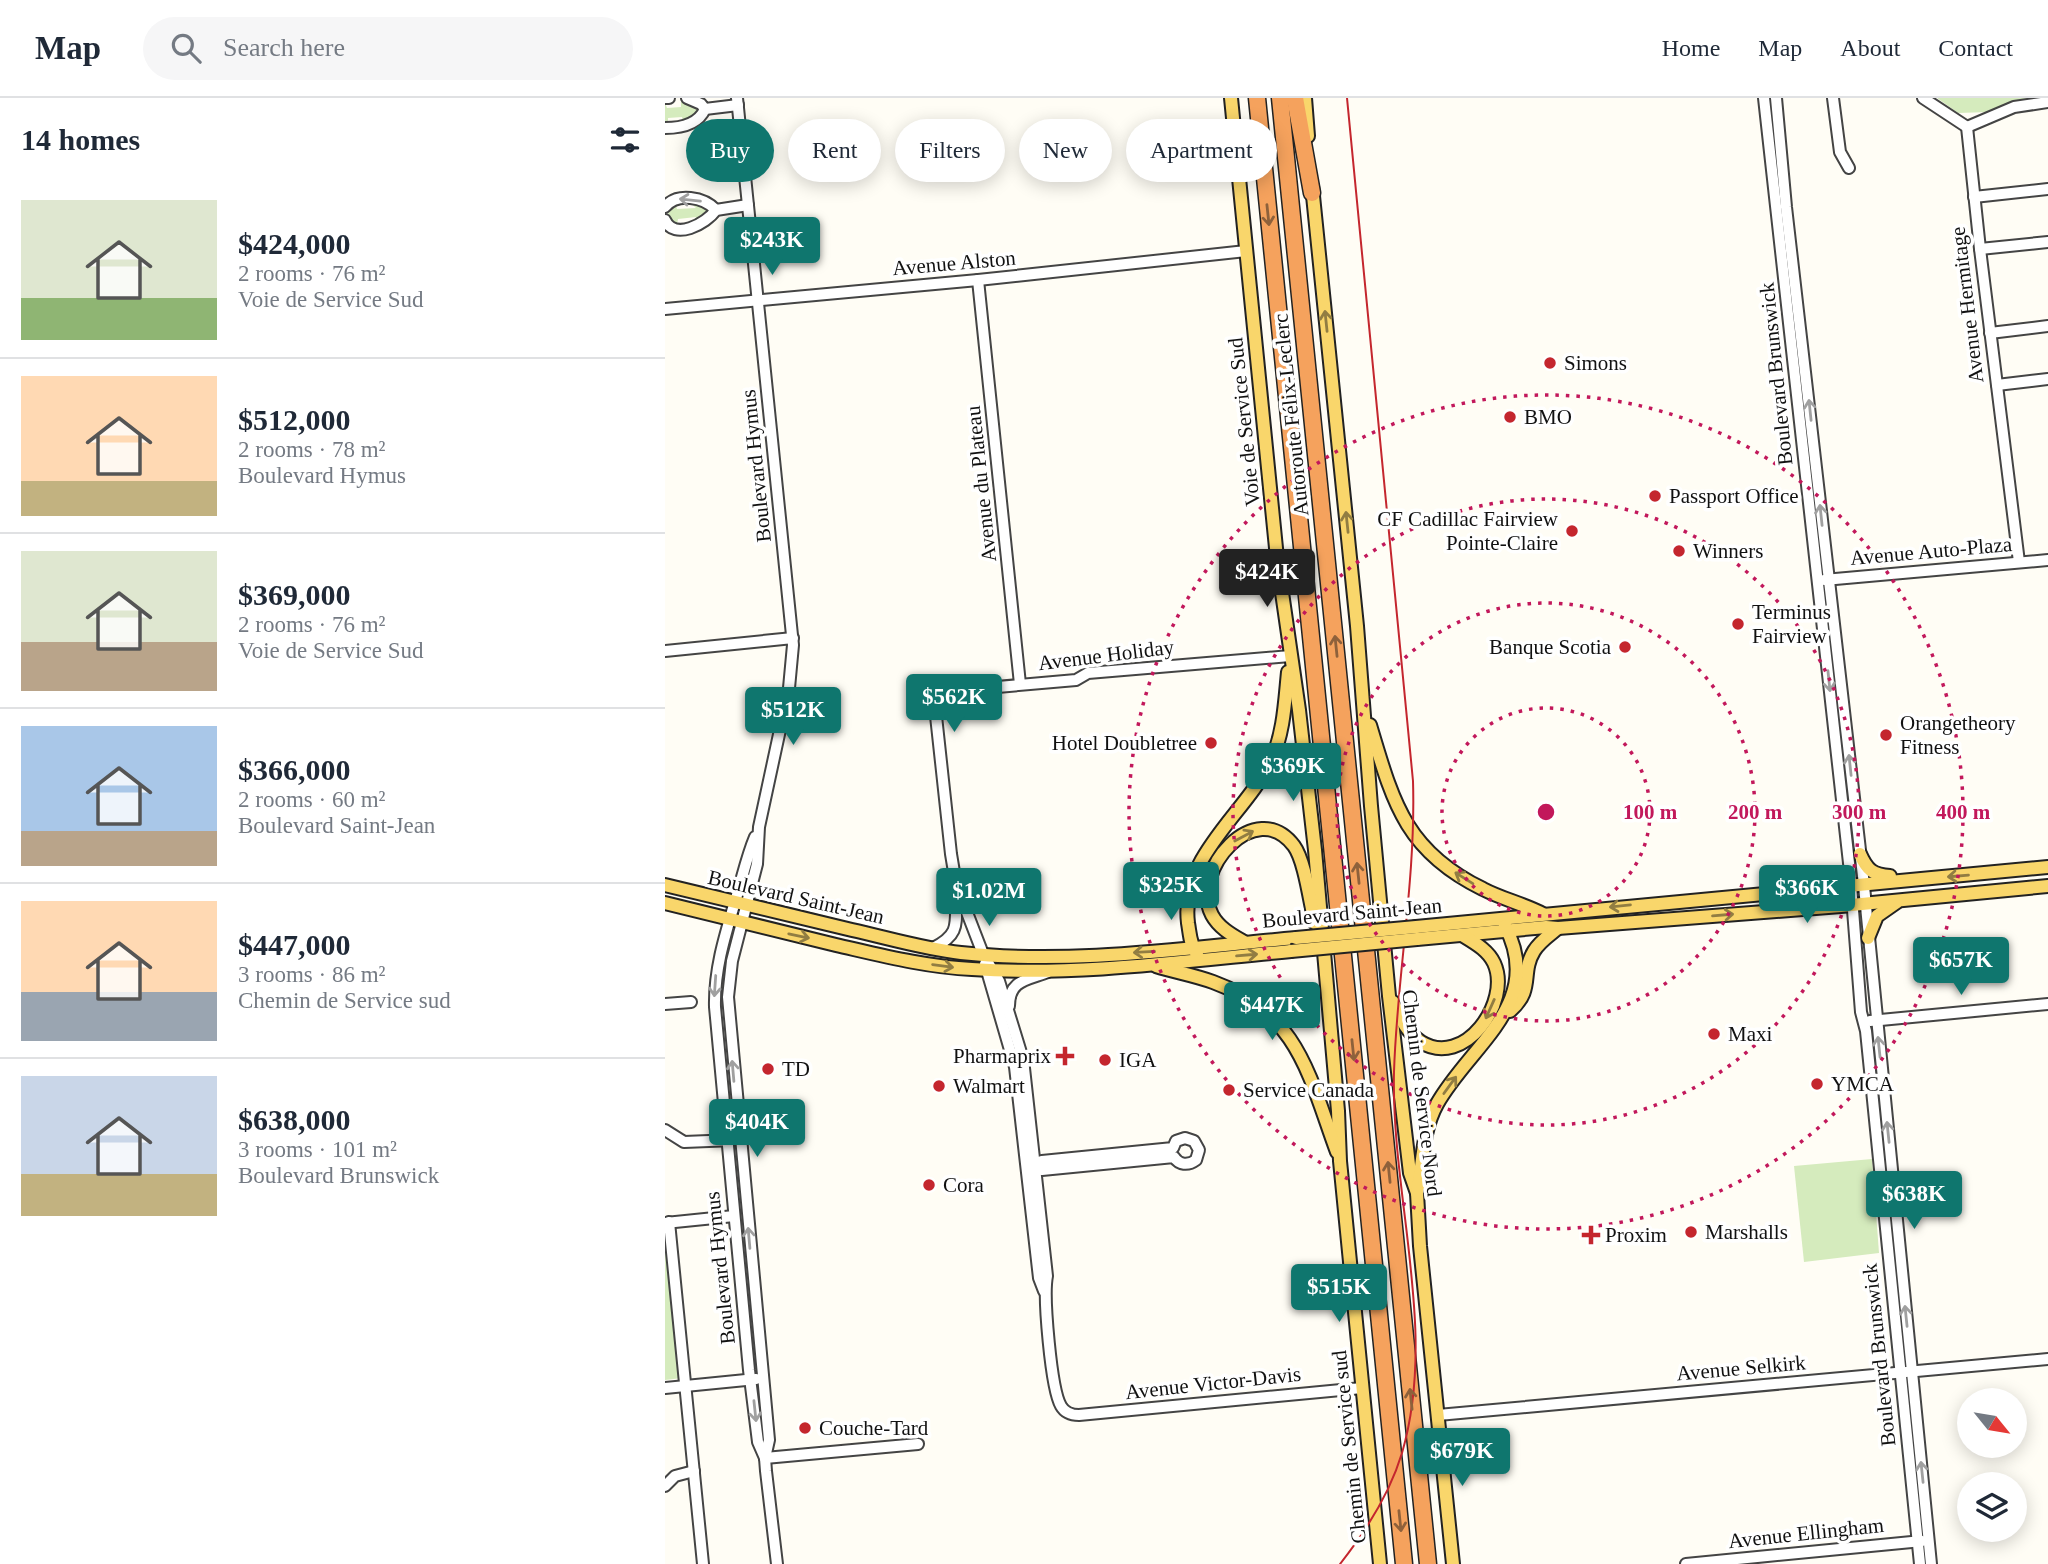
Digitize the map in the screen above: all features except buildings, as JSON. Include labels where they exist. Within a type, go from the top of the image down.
[{"type":"highway","name":"Autoroute Félix-Leclerc","points":[[1257,98],[1404,1564]]},
{"type":"highway","name":"Autoroute Félix-Leclerc","points":[[1280,98],[1427,1564]]},
{"type":"highway","points":[[1295,98],[1312,193]]},
{"type":"main road","name":"Voie de Service Sud","points":[[1231,98],[1277,558],[1313,827],[1322,950]]},
{"type":"main road","name":"Chemin de Service Nord","points":[[1305,98],[1312,193],[1365,707],[1371,806],[1389,996],[1410,1173],[1417,1193],[1420,1246],[1453,1564]]},
{"type":"main road","points":[[1202,959],[1193,948],[1187,909],[1190,884],[1204,858],[1265,771],[1273,755],[1284,713],[1290,656]]},
{"type":"main road","points":[[1365,707],[1391,795],[1408,827],[1424,846],[1465,880],[1543,914]]},
{"type":"main road","points":[[1244,943],[1223,929],[1213,917],[1209,908],[1208,889],[1214,868],[1228,846],[1247,832],[1263,830],[1285,837],[1298,854],[1322,950]]},
{"type":"main road","points":[[1860,855],[1866,867],[1874,874],[1922,879]]},
{"type":"main road","name":"Boulevard Saint-Jean","points":[[1416,933],[1462,935],[1543,914],[2048,867]]},
{"type":"main road","points":[[1958,895],[1992,879],[1995,872]]},
{"type":"main road","name":"Boulevard Saint-Jean","points":[[665,885],[933,948],[983,954],[1057,956],[1244,943],[1291,945]]},
{"type":"main road","name":"Boulevard Saint-Jean","points":[[665,902],[907,960],[990,970],[1050,971],[1202,959],[1291,945],[1505,925],[1558,928],[2048,886]]},
{"type":"main road","points":[[1868,938],[1877,916],[1900,900]]},
{"type":"main road","points":[[1504,1016],[1514,994],[1517,968],[1516,953],[1505,925]]},
{"type":"main road","points":[[1417,1193],[1428,1126],[1437,1105],[1504,1016],[1522,998],[1529,963],[1535,949],[1558,928]]},
{"type":"main road","points":[[1389,996],[1410,1032],[1427,1045],[1449,1048],[1471,1037],[1489,1013],[1496,997],[1498,980],[1496,967],[1489,955],[1462,935]]},
{"type":"main road","name":"Chemin de Service sud","points":[[1322,950],[1380,1564]]},
{"type":"main road","points":[[1149,964],[1223,986],[1249,1000],[1279,1026],[1305,1063],[1340,1161]]},
{"type":"street","points":[[687,98],[701,104],[705,109]]},
{"type":"street","name":"Boulevard Brunswick","points":[[1764,98],[1823,580],[1857,885],[1864,1021],[1895,1261]]},
{"type":"street","name":"Boulevard Brunswick","points":[[1776,98],[1823,580],[1860,855],[1857,885]]},
{"type":"street","points":[[1833,98],[1840,152],[1849,168]]},
{"type":"street","points":[[1923,98],[1967,127],[2014,107],[2048,102]]},
{"type":"street","points":[[705,109],[738,102]]},
{"type":"street","name":"Boulevard Hymus","points":[[738,102],[793,638],[789,688],[759,827],[746,860],[736,921],[719,959],[714,997],[742,1297],[769,1440],[765,1458],[778,1564]]},
{"type":"street","points":[[665,128],[688,125],[702,116],[705,109]]},
{"type":"street","name":"Avenue Hermitage","points":[[1967,127],[2019,562]]},
{"type":"street","points":[[1974,197],[2048,188]]},
{"type":"street","points":[[665,207],[672,200],[691,198],[716,210]]},
{"type":"street","points":[[665,220],[673,229],[694,228],[716,210],[748,205]]},
{"type":"street","points":[[1980,249],[2048,242]]},
{"type":"street","name":"Avenue Alston","points":[[665,309],[978,281],[1246,251]]},
{"type":"street","name":"Avenue du Plateau","points":[[978,281],[1020,684]]},
{"type":"street","points":[[1990,333],[2048,326]]},
{"type":"street","points":[[1997,385],[2048,379]]},
{"type":"street","name":"Avenue Auto-Plaza","points":[[1823,580],[2048,560]]},
{"type":"street","points":[[665,651],[793,638]]},
{"type":"street","name":"Avenue Holiday","points":[[1068,1413],[1061,1406],[1057,1393],[1044,1291],[1047,1276],[1033,1167],[1025,1070],[1009,1009],[983,954],[956,884],[948,831],[936,716],[937,703],[952,691],[1073,680],[1089,673],[1106,671],[1290,656]]},
{"type":"street","points":[[933,948],[947,940],[955,928],[956,884]]},
{"type":"street","name":"Boulevard Brunswick","points":[[1858,904],[1868,938],[1876,1020],[1895,1261],[1923,1541],[1920,1564]]},
{"type":"street","name":"Boulevard Hymus","points":[[736,921],[727,997],[755,1296],[757,1379]]},
{"type":"street","name":"Avenue Holiday","points":[[990,970],[1015,1067],[1033,1167]]},
{"type":"street","points":[[1009,1009],[1010,995],[1016,984],[1050,971]]},
{"type":"street","points":[[665,1004],[691,1002]]},
{"type":"street","points":[[1864,1021],[2048,1004]]},
{"type":"street","points":[[665,1130],[684,1142],[740,1139]]},
{"type":"street","points":[[1033,1167],[1173,1152]]},
{"type":"street","points":[[702,1564],[667,1223],[734,1216]]},
{"type":"street","points":[[742,1297],[755,1296]]},
{"type":"street","name":"Avenue Selkirk","points":[[1438,1415],[2048,1359]]},
{"type":"street","points":[[665,1388],[757,1379]]},
{"type":"street","name":"Avenue Victor-Davis","points":[[1068,1413],[1079,1415],[1362,1388]]},
{"type":"street","points":[[765,1458],[918,1444]]},
{"type":"street","points":[[665,1486],[675,1476],[694,1471]]},
{"type":"street","name":"Boulevard Brunswick","points":[[1923,1541],[1931,1564]]},
{"type":"street","name":"Avenue Ellingham","points":[[1686,1564],[1923,1541]]},
{"type":"green space","points":[[1937,98],[2036,98],[2011,102],[1989,112],[1958,113]]},
{"type":"green space","points":[[681,101],[685,101],[685,105],[690,103],[699,108],[699,113],[683,122],[682,117],[668,118],[668,123],[665,124],[665,103],[667,108],[681,107]]},
{"type":"green space","points":[[691,203],[708,207],[710,212],[693,222],[696,217],[678,219],[677,225],[669,219],[668,210],[676,205],[677,209],[696,208]]},
{"type":"green space","points":[[1872,1159],[1879,1253],[1804,1262],[1794,1166]]},
{"type":"green space","points":[[665,1229],[682,1378],[665,1380]]},
{"type":"tram line","points":[[1340,1564],[1376,1511],[1397,1468],[1412,1406],[1416,1359],[1410,1264],[1395,1120],[1394,1072],[1412,854],[1413,781],[1347,98]]},
{"type":"place","name":"Simons","points":[[1550,363]]},
{"type":"place","name":"BMO","points":[[1510,417]]},
{"type":"place","name":"Passport Office","points":[[1655,496]]},
{"type":"place","name":"CF Cadillac Fairview Pointe-Claire","points":[[1572,531]]},
{"type":"place","name":"Winners","points":[[1679,551]]},
{"type":"place","name":"Terminus Fairview","points":[[1738,624]]},
{"type":"place","name":"Banque Scotia","points":[[1625,647]]},
{"type":"place","name":"Orangetheory Fitness","points":[[1886,735]]},
{"type":"place","name":"Hotel Doubletree","points":[[1211,743]]},
{"type":"place","name":"Maxi","points":[[1714,1034]]},
{"type":"place","name":"Pharmaprix","points":[[1065,1056]]},
{"type":"place","name":"IGA","points":[[1105,1060]]},
{"type":"place","name":"TD","points":[[768,1069]]},
{"type":"place","name":"YMCA","points":[[1817,1084]]},
{"type":"place","name":"Walmart","points":[[939,1086]]},
{"type":"place","name":"Service Canada","points":[[1229,1090]]},
{"type":"place","name":"Cora","points":[[929,1185]]},
{"type":"place","name":"Marshalls","points":[[1691,1232]]},
{"type":"place","name":"Proxim","points":[[1591,1235]]},
{"type":"place","name":"Couche-Tard","points":[[805,1428]]}]
